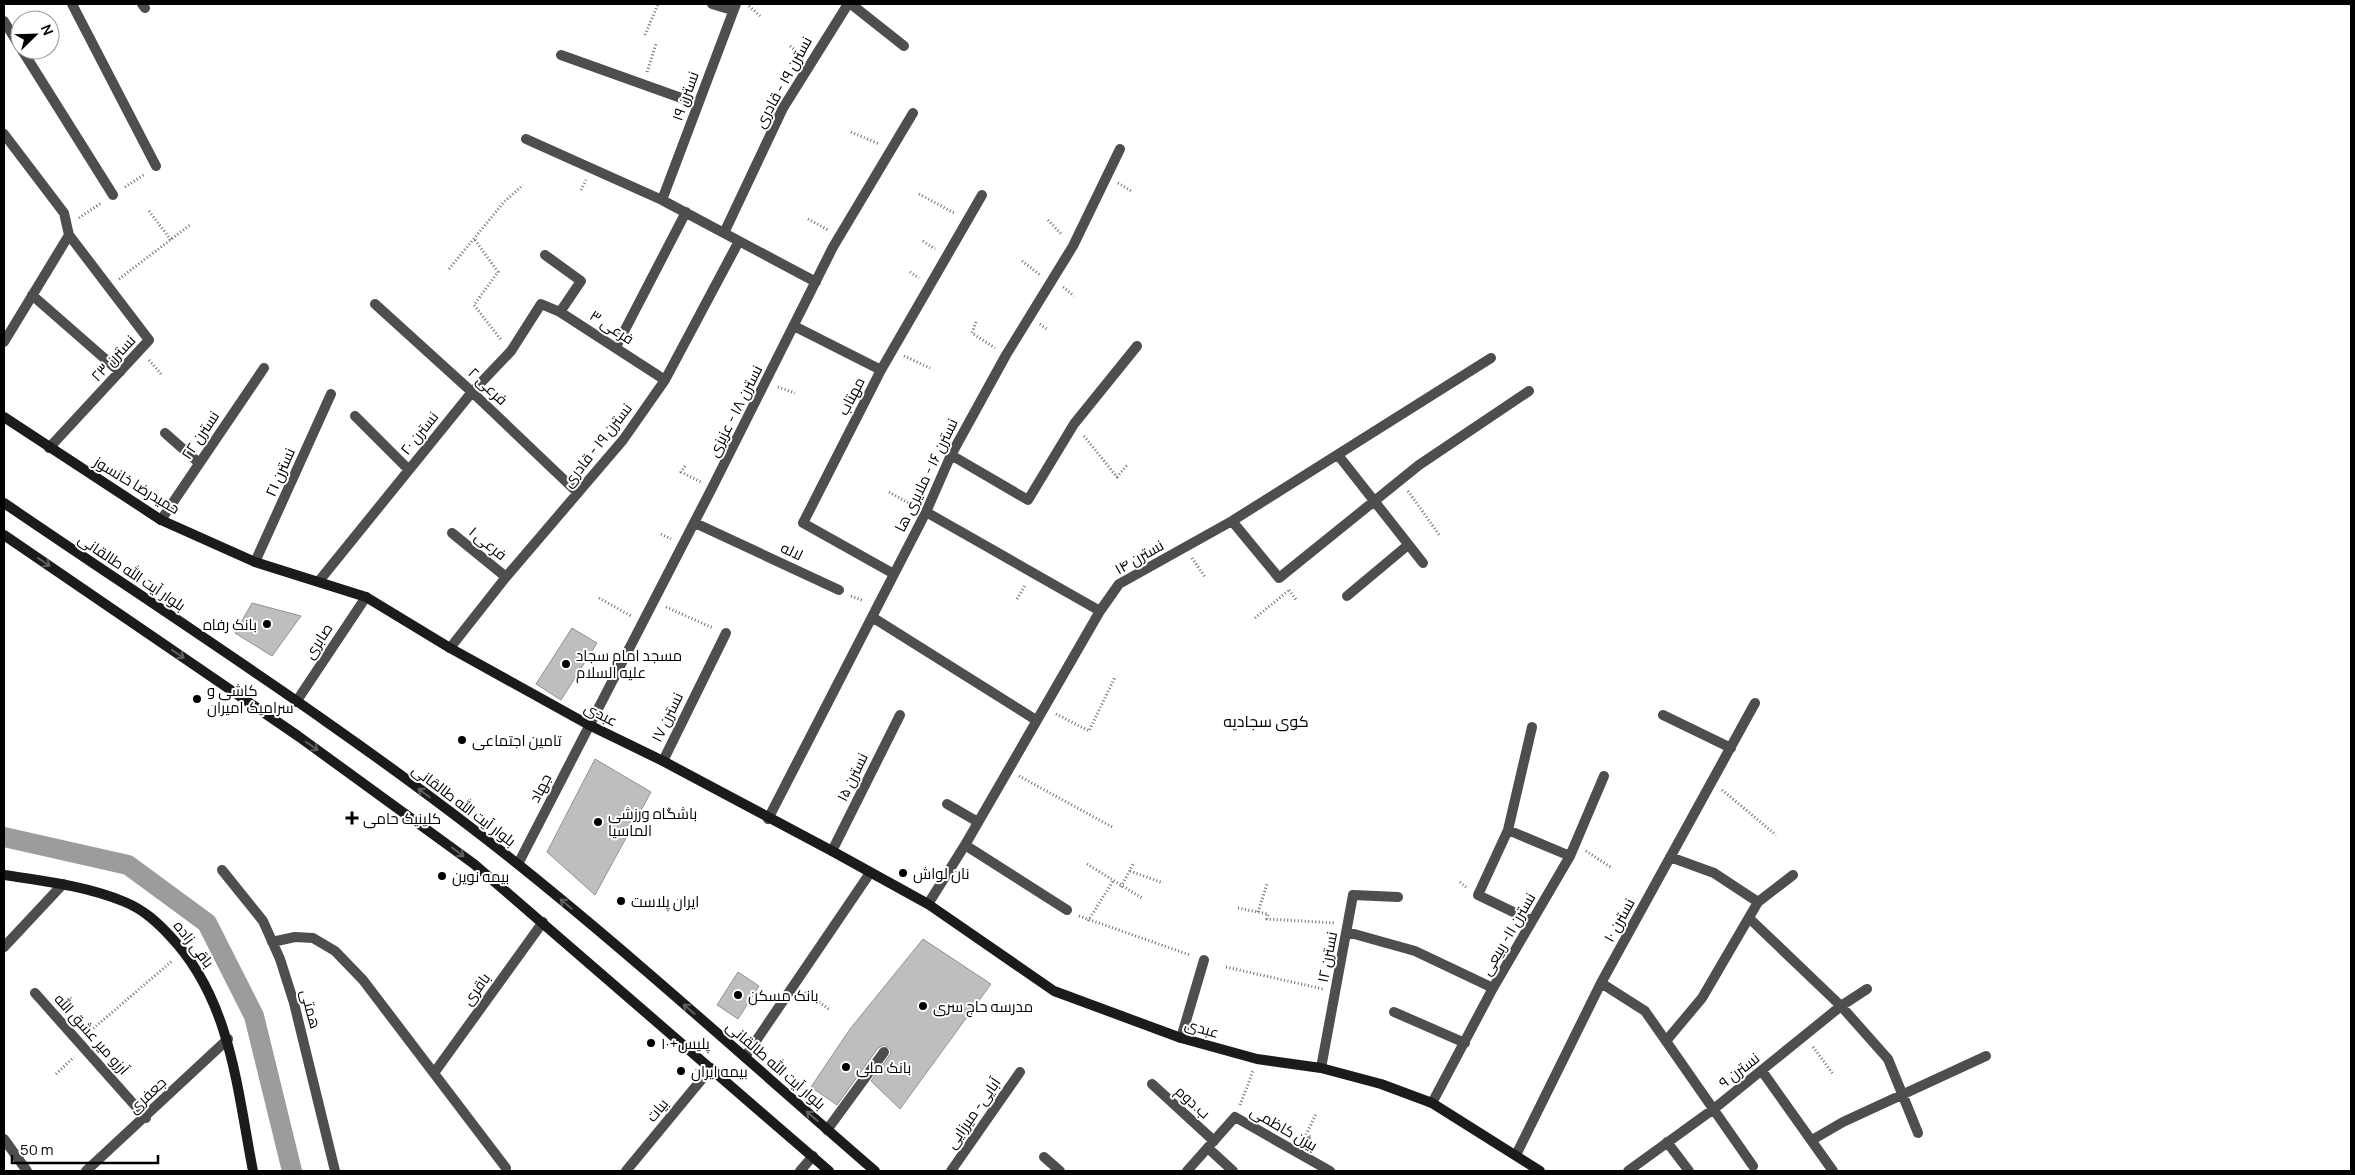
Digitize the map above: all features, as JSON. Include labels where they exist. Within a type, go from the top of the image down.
[{"type":"street","points":[[72,4],[156,166]]},
{"type":"street","points":[[712,4],[734,7]]},
{"type":"street","points":[[849,4],[904,46]]},
{"type":"street","name":"نسترن ۱۹ - قادری","points":[[724,233],[783,108],[849,4]]},
{"type":"street","name":"نسترن ۱۹","points":[[662,200],[734,7]]},
{"type":"street","points":[[561,55],[698,104]]},
{"type":"street","points":[[28,60],[114,195]]},
{"type":"street","name":"نسترن ۱۸ - عزیزی","points":[[589,726],[839,236],[913,113]]},
{"type":"street","points":[[4,134],[64,213],[69,235],[4,342]]},
{"type":"street","points":[[526,139],[662,200],[816,282]]},
{"type":"street","name":"نسترن ۱۶ - ملایری ها","points":[[768,819],[926,512],[951,455],[1006,355],[1073,246],[1120,149]]},
{"type":"street","name":"مهتاب","points":[[894,574],[804,523],[881,370],[982,195]]},
{"type":"street","points":[[616,347],[686,212]]},
{"type":"street","name":"نسترن ۲۳","points":[[50,448],[149,340],[69,235]]},
{"type":"street","name":"نسترن ۱۹ - قادری","points":[[450,648],[506,577],[623,440],[665,380],[739,241]]},
{"type":"street","points":[[545,255],[580,281],[560,312]]},
{"type":"street","points":[[32,295],[120,372]]},
{"type":"street","name":"فرعی ۲","points":[[375,304],[472,392],[578,493]]},
{"type":"street","name":"فرعی ۳","points":[[541,304],[560,312],[665,380]]},
{"type":"street","name":"نسترن ۲۰","points":[[319,581],[472,392],[511,351],[541,304]]},
{"type":"street","points":[[794,326],[881,370]]},
{"type":"street","points":[[951,455],[1028,500],[1074,424],[1137,346]]},
{"type":"street","name":"نسترن ۱۴","points":[[928,904],[1100,612],[1119,584],[1232,521],[1491,358]]},
{"type":"street","name":"نسترن ۲۲","points":[[161,520],[264,368]]},
{"type":"street","points":[[1232,521],[1279,578],[1419,465],[1529,391]]},
{"type":"street","name":"نسترن ۲۱","points":[[255,562],[331,394]]},
{"type":"street","points":[[354,416],[409,470]]},
{"type":"street","name":"حمیدرضا خانسوز","points":[[4,417],[161,520],[255,562],[319,581]]},
{"type":"street","points":[[165,433],[199,463]]},
{"type":"street","points":[[1338,455],[1423,563]]},
{"type":"street","name":"بلوار آیت الله طالقانی","points":[[4,503],[410,782],[518,864],[875,1171]]},
{"type":"street","points":[[926,512],[1100,612]]},
{"type":"street","name":"لاله","points":[[694,523],[840,590]]},
{"type":"street","name":"فرعی ۱","points":[[452,533],[506,577]]},
{"type":"street","points":[[4,535],[395,805],[474,864],[829,1171]]},
{"type":"street","points":[[1347,596],[1408,544]]},
{"type":"street","name":"عبدی","points":[[319,581],[366,597],[450,648],[589,726],[663,761],[928,904],[1054,991],[1181,1038],[1258,1059],[1321,1068],[1381,1084],[1432,1104],[1540,1171]]},
{"type":"street","name":"صابری","points":[[296,702],[366,597]]},
{"type":"street","points":[[874,612],[1036,720]]},
{"type":"street","name":"نسترن ۱۷","points":[[663,761],[726,633]]},
{"type":"street","name":"نسترن ۱۰","points":[[1516,1155],[1601,983],[1755,703]]},
{"type":"street","name":"نسترن ۱۵","points":[[832,851],[900,715]]},
{"type":"street","points":[[1663,715],[1731,748]]},
{"type":"street","name":"جهاد","points":[[518,864],[589,726]]},
{"type":"street","points":[[1532,727],[1508,830],[1478,895],[1532,921]]},
{"type":"street","name":"نسترن ۱۱- ربیعی","points":[[1432,1104],[1493,988],[1570,856],[1604,776]]},
{"type":"street","points":[[947,804],[978,822]]},
{"type":"street","points":[[1508,830],[1570,856]]},
{"type":"street","points":[[965,844],[1067,910]]},
{"type":"street","points":[[1670,857],[1714,873],[1758,902]]},
{"type":"street","name":"همتی","points":[[222,870],[263,921],[272,942],[294,1002],[335,1171]]},
{"type":"street","points":[[745,1058],[870,872]]},
{"type":"street","name":"باقی زاده","points":[[4,875],[63,884],[125,902],[153,918],[184,950],[202,976],[228,1039],[253,1171]]},
{"type":"street","points":[[1666,1041],[1702,998],[1727,952],[1750,919],[1758,902],[1793,875]]},
{"type":"street","points":[[4,947],[63,884]]},
{"type":"street","name":"نسترن ۱۲","points":[[1321,1068],[1353,895],[1398,897]]},
{"type":"street","points":[[1750,919],[1841,1006],[1888,1060],[1918,1133]]},
{"type":"street","name":"باقری","points":[[434,1073],[543,922]]},
{"type":"street","points":[[1347,928],[1415,950],[1493,988]]},
{"type":"street","points":[[272,942],[295,937],[312,938],[335,951],[364,980],[506,1168]]},
{"type":"street","points":[[1181,1038],[1204,960]]},
{"type":"street","points":[[1601,983],[1645,1011],[1715,1108],[1753,1166]]},
{"type":"street","name":"نسترن ۹","points":[[1628,1171],[1715,1108],[1841,1006],[1867,988]]},
{"type":"street","name":"آرزو میر عشق الله","points":[[36,993],[146,1118]]},
{"type":"street","points":[[1394,1012],[1465,1043]]},
{"type":"street","name":"جعفری","points":[[86,1171],[146,1118],[228,1039]]},
{"type":"street","points":[[827,1130],[884,1052]]},
{"type":"street","points":[[1812,1140],[1901,1093],[1986,1056]]},
{"type":"street","name":"بیات","points":[[626,1171],[711,1068]]},
{"type":"street","points":[[1762,1071],[1833,1171]]},
{"type":"street","name":"آبایی- میرزایی","points":[[951,1171],[1020,1072]]},
{"type":"street","name":"ب.دوم","points":[[1152,1084],[1211,1144],[1233,1171]]},
{"type":"street","name":"بیژن کاظمی","points":[[1187,1171],[1235,1117],[1330,1171]]},
{"type":"street","points":[[4,1139],[26,1171]]},
{"type":"street","points":[[1667,1142],[1689,1171]]},
{"type":"street","points":[[800,1171],[812,1156]]},
{"type":"street","points":[[1044,1157],[1060,1171]]},
{"type":"path","points":[[646,35],[658,4]]},
{"type":"path","points":[[746,4],[760,16]]},
{"type":"path","points":[[644,84],[656,44]]},
{"type":"path","points":[[851,132],[890,150]]},
{"type":"path","points":[[448,269],[475,240],[504,202],[523,185]]},
{"type":"path","points":[[919,194],[967,220]]},
{"type":"path","points":[[148,211],[171,240]]},
{"type":"path","points":[[808,219],[839,236]]},
{"type":"path","points":[[1048,220],[1073,246]]},
{"type":"path","points":[[109,287],[190,225]]},
{"type":"path","points":[[475,240],[498,272],[474,305],[511,351]]},
{"type":"path","points":[[1022,261],[1050,283]]},
{"type":"path","points":[[976,322],[972,334],[1006,355]]},
{"type":"path","points":[[892,351],[930,368]]},
{"type":"path","points":[[1074,424],[1117,477],[1128,464]]},
{"type":"path","points":[[685,466],[681,472],[712,488]]},
{"type":"path","points":[[1401,480],[1440,536]]},
{"type":"path","points":[[889,492],[926,512]]},
{"type":"path","points":[[1184,548],[1206,576]]},
{"type":"path","points":[[840,590],[874,612]]},
{"type":"path","points":[[1255,618],[1289,590]]},
{"type":"path","points":[[600,598],[643,622]]},
{"type":"path","points":[[653,602],[726,633]]},
{"type":"path","points":[[1043,708],[1089,731],[1115,677]]},
{"type":"path","points":[[1008,770],[1114,828]]},
{"type":"path","points":[[1712,782],[1776,836]]},
{"type":"path","points":[[1575,844],[1612,868]]},
{"type":"path","points":[[1121,886],[1134,862]]},
{"type":"path","points":[[1087,864],[1112,882],[1142,898]]},
{"type":"path","points":[[1130,871],[1163,883]]},
{"type":"path","points":[[1112,882],[1088,921],[1204,960]]},
{"type":"path","points":[[1258,912],[1267,884]]},
{"type":"path","points":[[1238,908],[1268,914],[1267,919],[1347,928]]},
{"type":"path","points":[[56,1074],[81,1044],[184,950]]},
{"type":"path","points":[[1226,967],[1336,992]]},
{"type":"path","points":[[795,984],[830,1010]]},
{"type":"path","points":[[1805,1036],[1833,1074]]},
{"type":"path","points":[[1235,1117],[1258,1059]]},
{"type":"path","points":[[1297,1152],[1316,1114]]},
{"type":"building","name":"بانک رفاه","points":[[252,603],[301,616],[272,656],[235,633]]},
{"type":"building","name":"مسجد امام سجاد علیه السلام","points":[[572,628],[597,643],[561,700],[536,684]]},
{"type":"building","name":"باشگاه ورزشی الماسیا","points":[[595,759],[651,792],[595,895],[547,852]]},
{"type":"building","name":"مدرسه حاج سری","points":[[923,939],[991,984],[900,1109],[871,1081],[891,1053],[890,1049],[884,1045],[878,1048],[837,1105],[811,1087],[850,1029]]},
{"type":"building","name":"بانک مسکن","points":[[738,972],[759,986],[738,1019],[717,1005]]},
{"type":"waterway","points":[[4,837],[128,865],[207,923],[254,1016],[292,1171]]},
{"type":"place","name":"بانک رفاه","points":[[267,624]]},
{"type":"place","name":"مسجد امام سجاد علیه السلام","points":[[566,664]]},
{"type":"place","name":"کاشی و سرامیک امیران","points":[[197,699]]},
{"type":"place","name":"تامین اجتماعی","points":[[462,740]]},
{"type":"place","name":"کلینیک حامی","points":[[352,818]]},
{"type":"place","name":"باشگاه ورزشی الماسیا","points":[[598,822]]},
{"type":"place","name":"نان لواش","points":[[903,873]]},
{"type":"place","name":"بیمه نوین","points":[[442,876]]},
{"type":"place","name":"ایران پلاست","points":[[621,901]]},
{"type":"place","name":"بانک مسکن","points":[[738,995]]},
{"type":"place","name":"مدرسه حاج سری","points":[[923,1006]]},
{"type":"place","name":"پلیس+۱۰","points":[[651,1043]]},
{"type":"place","name":"بانک ملی","points":[[846,1067]]},
{"type":"place","name":"بیمه ایران","points":[[681,1071]]},
{"type":"district","name":"کوی سجادیه","points":[[1266,721]]}]
